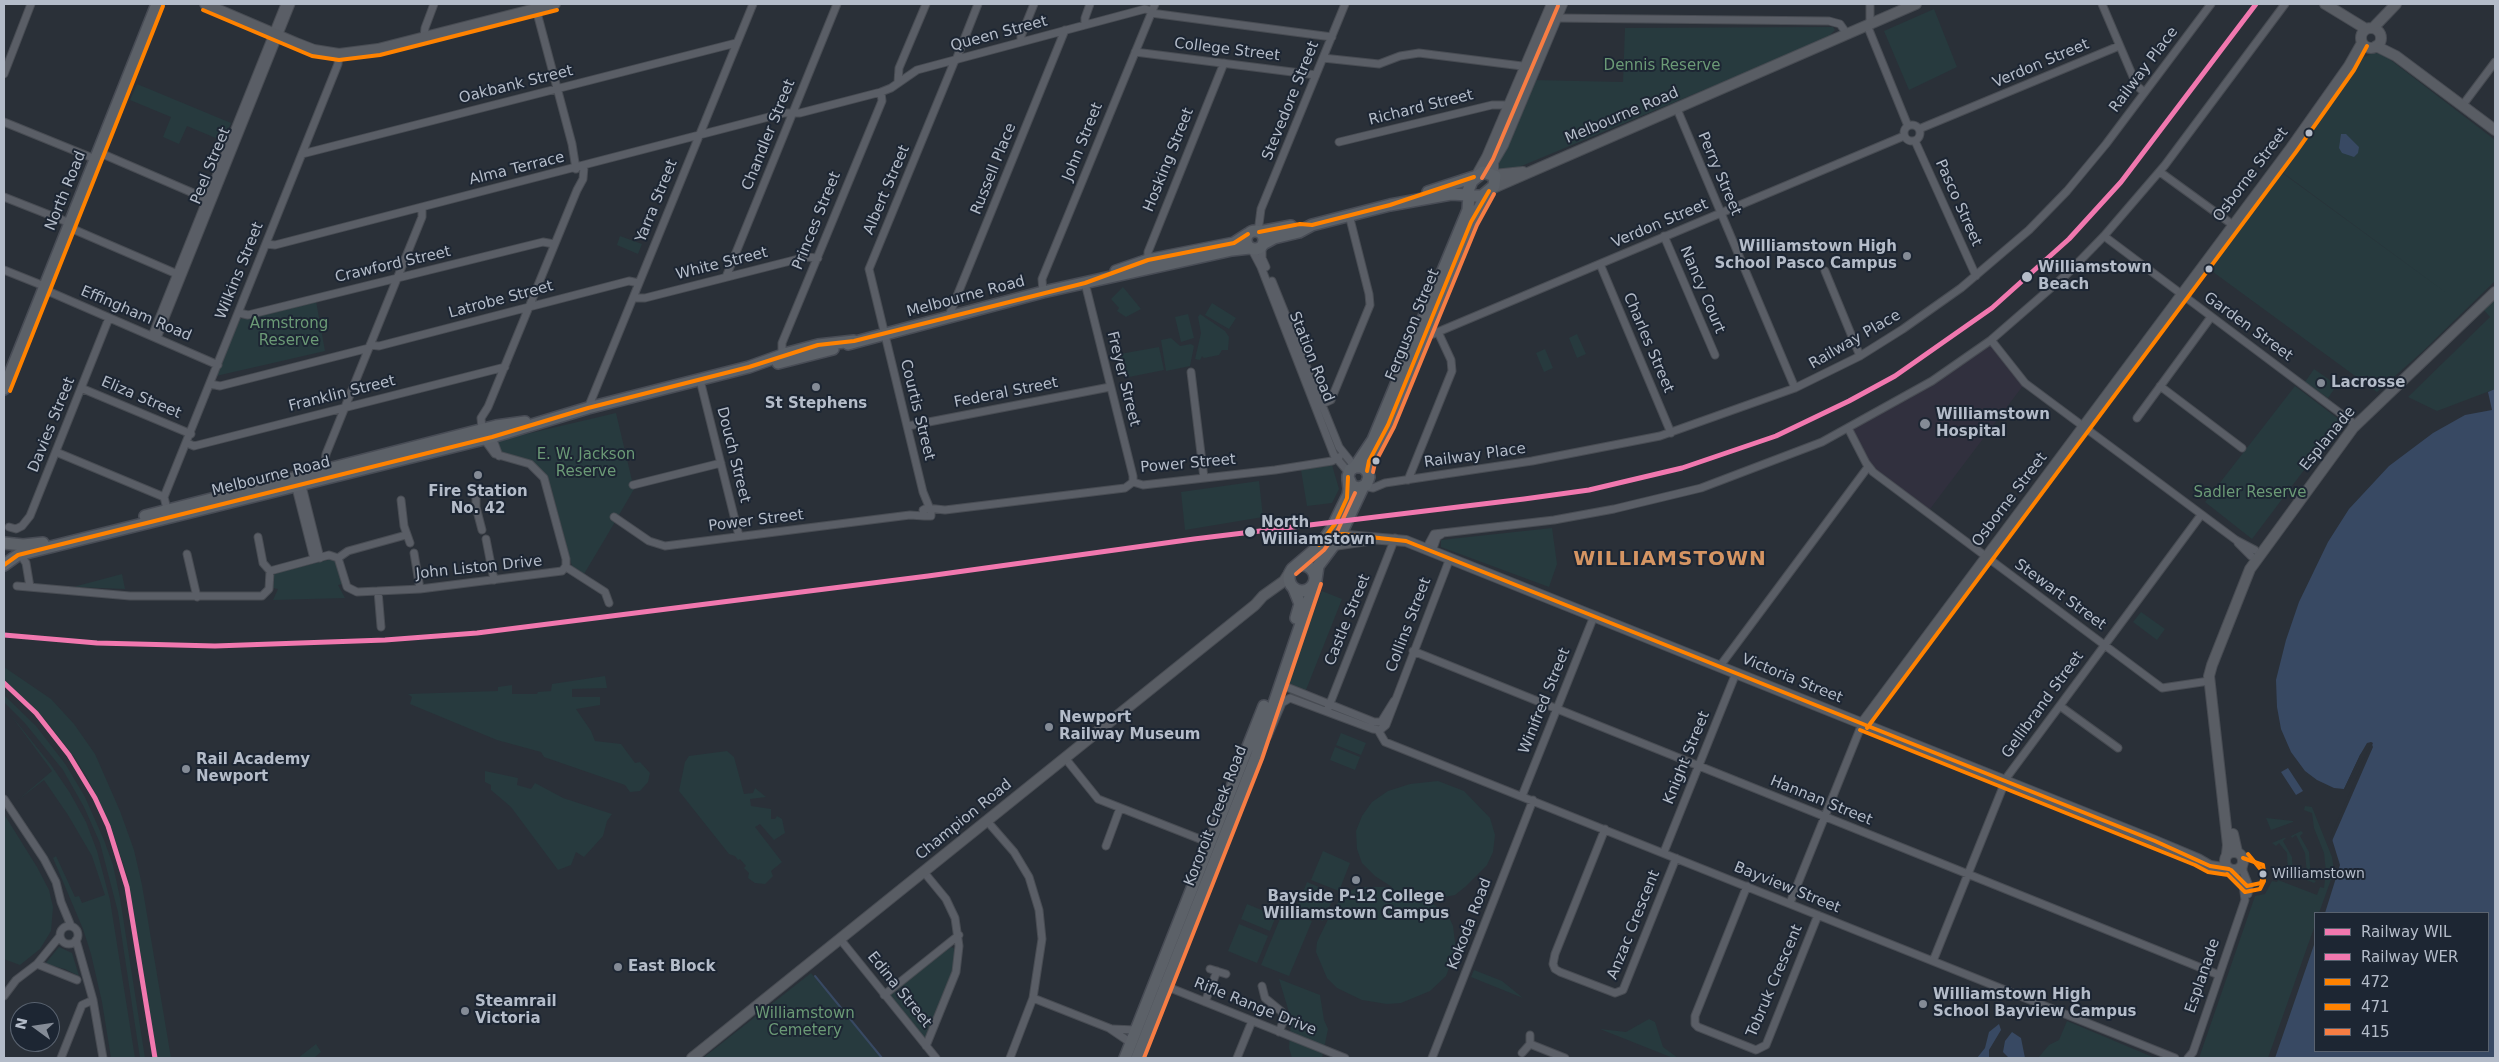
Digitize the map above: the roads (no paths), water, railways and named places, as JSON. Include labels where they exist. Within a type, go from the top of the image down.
[{"type":"main road","name":"North Road","points":[[4,389],[6,376],[69,225],[157,4]]},
{"type":"main road","name":"Melbourne Road","points":[[1390,205],[1485,172],[1494,175]]},
{"type":"main road","points":[[1490,190],[1496,182],[1494,175]]},
{"type":"main road","name":"Ferguson Street","points":[[1292,570],[1341,534],[1366,480],[1370,459],[1383,437],[1467,213],[1470,204],[1468,195],[1476,176]]},
{"type":"main road","name":"Melbourne Road","points":[[1149,265],[1257,246],[1274,238],[1299,232],[1312,225],[1390,205],[1451,194],[1478,197],[1490,190]]},
{"type":"main road","name":"Ferguson Street","points":[[1315,581],[1347,496],[1352,471],[1373,440],[1471,222],[1490,190]]},
{"type":"main road","name":"Melbourne Road","points":[[4,564],[12,557],[20,554],[168,514],[487,433],[547,420],[782,358],[821,353],[854,341],[1234,243],[1253,233],[1300,224],[1312,225]]},
{"type":"main road","points":[[1253,233],[1264,238],[1257,246],[1246,242],[1253,233]]},
{"type":"main road","points":[[1362,467],[1366,480],[1354,487],[1352,471],[1362,467]]},
{"type":"main road","name":"Melbourne Road","points":[[4,543],[23,545],[43,543],[168,514]]},
{"type":"main road","points":[[4,548],[6,554],[4,564]]},
{"type":"main road","points":[[1300,565],[1308,566],[1314,572],[1315,581],[1308,590],[1294,588],[1289,581],[1292,570],[1300,565]]},
{"type":"main road","name":"Kororoit Creek Road","points":[[1129,1050],[1136,1030],[1161,984],[1256,747],[1315,581]]},
{"type":"main road","name":"Kororoit Creek Road","points":[[1137,1058],[1145,1040],[1161,984],[1210,843],[1256,747],[1299,608],[1299,598],[1294,588]]},
{"type":"main road","points":[[1129,1050],[1145,1040]]},
{"type":"street","points":[[4,74],[31,4]]},
{"type":"street","points":[[205,4],[314,50],[339,54],[371,51],[555,4]]},
{"type":"street","name":"Peel Street","points":[[154,337],[276,34],[285,4]]},
{"type":"street","name":"Peel Street","points":[[154,337],[207,198],[276,34],[291,4]]},
{"type":"street","points":[[424,38],[425,28],[434,4]]},
{"type":"street","name":"Yarra Street","points":[[588,408],[753,4]]},
{"type":"street","name":"Chandler Street","points":[[726,277],[838,4]]},
{"type":"street","points":[[898,82],[898,71],[926,4]]},
{"type":"street","name":"Albert Street","points":[[884,334],[869,269],[978,4]]},
{"type":"street","points":[[1022,41],[1021,36],[1034,4]]},
{"type":"street","points":[[1085,25],[1084,20],[1090,4]]},
{"type":"street","name":"Stevedore Street","points":[[1253,233],[1261,208],[1345,4]]},
{"type":"street","points":[[1476,176],[1483,166],[1552,4]]},
{"type":"street","points":[[1494,175],[1493,162],[1503,145],[1562,4]]},
{"type":"street","points":[[1870,4],[1869,24],[1908,126]]},
{"type":"street","name":"Melbourne Road","points":[[1490,190],[1916,4]]},
{"type":"street","points":[[2102,4],[2137,86],[2144,92]]},
{"type":"street","name":"Railway Place","points":[[1366,480],[1385,483],[1408,480],[1590,451],[1671,433],[1795,388],[1860,356],[1904,329],[1976,276],[2029,230],[2067,191],[2106,144],[2210,4]]},
{"type":"street","points":[[1429,550],[1432,535],[1554,520],[1662,499],[1748,472],[1822,442],[1932,381],[1991,340],[2067,274],[2104,236],[2160,172],[2286,4]]},
{"type":"street","points":[[2325,4],[2495,130]]},
{"type":"street","name":"Osborne Street","points":[[1790,903],[1862,724],[2393,8]]},
{"type":"street","points":[[536,9],[580,168],[576,190],[488,407],[486,418],[487,433],[497,454],[524,462],[538,470],[549,492],[566,559],[566,567],[605,592],[609,603]]},
{"type":"street","name":"Queen Street","points":[[911,72],[1145,9],[1332,36]]},
{"type":"street","name":"John Street","points":[[1043,292],[1042,279],[1153,9]]},
{"type":"street","points":[[1556,18],[1829,20],[1840,24],[1847,34]]},
{"type":"street","name":"Russell Place","points":[[948,318],[1065,30]]},
{"type":"street","name":"Oakbank Street","points":[[302,154],[736,43]]},
{"type":"street","name":"Verdon Street","points":[[1919,129],[2119,46]]},
{"type":"street","name":"College Street","points":[[1135,52],[1316,74]]},
{"type":"street","points":[[1323,58],[1379,64],[1400,56],[1419,53],[1526,67],[1537,63]]},
{"type":"street","name":"Wilkins Street","points":[[164,497],[191,434],[338,64],[339,54]]},
{"type":"street","points":[[902,62],[903,70],[911,72]]},
{"type":"street","name":"Hosking Street","points":[[1149,265],[1148,252],[1224,62]]},
{"type":"street","points":[[2462,106],[2495,62]]},
{"type":"street","name":"Alma Terrace","points":[[266,244],[275,245],[580,168],[698,136],[882,92],[911,72]]},
{"type":"street","name":"Princes Street","points":[[782,358],[782,343],[882,101],[882,92]]},
{"type":"street","name":"Richard Street","points":[[1340,142],[1492,105],[1509,105]]},
{"type":"street","name":"Perry Street","points":[[1677,109],[1795,388]]},
{"type":"street","points":[[4,122],[207,198]]},
{"type":"street","points":[[1908,126],[1914,126],[1919,129],[1920,135],[1915,141],[1908,140],[1904,136],[1904,130],[1908,126]]},
{"type":"street","name":"Verdon Street","points":[[1421,333],[1438,332],[1904,136]]},
{"type":"street","name":"Pasco Street","points":[[1915,141],[1976,276]]},
{"type":"street","name":"Melbourne Road","points":[[1494,175],[1532,171]]},
{"type":"street","points":[[2160,172],[2233,225]]},
{"type":"street","points":[[4,197],[177,274]]},
{"type":"street","points":[[327,473],[326,454],[422,217],[422,208]]},
{"type":"street","points":[[1319,405],[1329,402],[1332,397],[1370,305],[1369,294],[1349,215]]},
{"type":"street","name":"Nancy Court","points":[[1664,236],[1715,356]]},
{"type":"street","name":"Garden Street","points":[[2104,236],[2354,423]]},
{"type":"street","name":"Crawford Street","points":[[239,312],[248,315],[545,242],[554,244]]},
{"type":"street","name":"Station Road","points":[[1257,246],[1297,349]]},
{"type":"street","name":"Station Road","points":[[1257,246],[1319,405],[1336,459],[1352,471]]},
{"type":"street","name":"White Street","points":[[632,298],[645,298],[806,256],[818,258]]},
{"type":"street","name":"Charles Street","points":[[1600,264],[1671,433]]},
{"type":"street","name":"Effingham Road","points":[[4,270],[218,365]]},
{"type":"street","points":[[1825,271],[1860,356]]},
{"type":"street","name":"Latrobe Street","points":[[210,384],[220,386],[370,346],[379,346],[630,281],[639,283]]},
{"type":"street","name":"Freyer Street","points":[[1085,282],[1134,476],[1133,482]]},
{"type":"street","name":"Esplanade","points":[[2230,854],[2209,681],[2212,665],[2255,553],[2354,423],[2495,292]]},
{"type":"street","points":[[2137,418],[2211,317]]},
{"type":"street","name":"Davies Street","points":[[9,528],[17,528],[27,521],[109,318]]},
{"type":"street","points":[[1408,480],[1452,371],[1451,360],[1438,332]]},
{"type":"street","name":"Courtis Street","points":[[884,334],[908,426],[927,511]]},
{"type":"street","points":[[1991,340],[2022,380],[2201,515],[2255,553]]},
{"type":"street","name":"Franklin Street","points":[[187,443],[194,446],[505,367]]},
{"type":"street","points":[[1190,372],[1204,478]]},
{"type":"street","name":"Douch Street","points":[[700,380],[739,536]]},
{"type":"street","points":[[2160,386],[2242,448]]},
{"type":"street","name":"Federal Street","points":[[908,426],[1110,387]]},
{"type":"street","name":"Eliza Street","points":[[81,388],[191,434]]},
{"type":"street","name":"Station Road","points":[[1319,405],[1352,471]]},
{"type":"street","name":"Stewart Street","points":[[1848,428],[1868,468],[2162,688],[2209,681]]},
{"type":"street","points":[[56,452],[164,497],[168,514]]},
{"type":"street","name":"Power Street","points":[[614,517],[649,541],[662,546],[910,515],[927,511],[1125,488],[1133,482],[1143,485],[1302,466],[1336,459],[1344,455]]},
{"type":"street","points":[[633,485],[721,463]]},
{"type":"street","points":[[1720,666],[1868,468]]},
{"type":"street","points":[[296,481],[302,490],[317,558]]},
{"type":"street","points":[[476,491],[476,507],[482,530]]},
{"type":"street","points":[[401,500],[406,536],[410,544]]},
{"type":"street","name":"Gellibrand Street","points":[[1932,961],[2005,781],[2104,644],[2201,515]]},
{"type":"street","name":"Victoria Street","points":[[1341,534],[1373,538]]},
{"type":"street","points":[[270,571],[331,555],[338,558],[348,551],[406,536]]},
{"type":"street","points":[[17,586],[130,596],[262,596],[267,593],[270,586],[270,571],[263,563],[258,537]]},
{"type":"street","name":"Victoria Street","points":[[1330,541],[1395,538],[1429,550],[2198,859],[2210,866],[2230,869]]},
{"type":"street","name":"Castle Street","points":[[1328,708],[1395,538]]},
{"type":"street","points":[[486,540],[494,580]]},
{"type":"street","points":[[414,553],[420,589]]},
{"type":"street","points":[[20,554],[26,563],[30,587]]},
{"type":"street","points":[[187,554],[197,596]]},
{"type":"street","name":"John Liston Drive","points":[[338,558],[346,585],[352,591],[420,589],[557,573],[566,567]]},
{"type":"street","name":"Collins Street","points":[[1380,726],[1394,701],[1450,558]]},
{"type":"street","name":"Champion Road","points":[[692,1058],[1255,605],[1266,593],[1284,580],[1292,570]]},
{"type":"street","name":"Champion Road","points":[[1255,605],[1261,604],[1282,590],[1294,588]]},
{"type":"street","points":[[378,591],[381,627]]},
{"type":"street","name":"Winifred Street","points":[[1522,796],[1594,616]]},
{"type":"street","name":"Hannan Street","points":[[1414,651],[2219,975]]},
{"type":"street","name":"Knight Street","points":[[1664,852],[1736,673]]},
{"type":"street","points":[[1279,684],[1328,708]]},
{"type":"street","points":[[1256,747],[1269,735],[1286,699],[1294,698],[1374,722],[1380,726]]},
{"type":"street","points":[[2060,706],[2118,748]]},
{"type":"street","name":"Bayview Street","points":[[1380,726],[1389,742],[2174,1058]]},
{"type":"street","points":[[1065,758],[1098,799],[1210,843]]},
{"type":"street","name":"Esplanade","points":[[2220,767],[2229,807],[2230,854]]},
{"type":"street","points":[[4,799],[44,859],[56,882],[61,902],[71,926],[78,931],[76,940],[93,1000],[103,1058]]},
{"type":"street","name":"Kokoda Road","points":[[1432,1058],[1533,800]]},
{"type":"street","points":[[2227,838],[2227,809],[2229,807]]},
{"type":"street","points":[[1106,846],[1120,808]]},
{"type":"street","points":[[987,821],[1014,852],[1029,877],[1038,910],[1042,939],[1033,998],[1010,1058]]},
{"type":"street","name":"Anzac Crescent","points":[[1605,829],[1554,954],[1553,964],[1560,972],[1615,993],[1623,990],[1676,858]]},
{"type":"street","points":[[2230,854],[2242,857],[2243,871],[2249,886],[2225,864],[2230,854]]},
{"type":"street","name":"Victoria Street","points":[[2198,859],[2213,860],[2230,854]]},
{"type":"street","points":[[2230,869],[2239,868],[2243,862]]},
{"type":"street","points":[[923,871],[946,899],[955,918],[959,934],[959,958],[956,972],[926,1046]]},
{"type":"street","name":"Esplanade","points":[[2241,880],[2246,892],[2244,903]]},
{"type":"street","name":"Tobruk Crescent","points":[[1747,886],[1695,1016],[1695,1024],[1698,1027],[1756,1050],[1766,1045],[1818,915]]},
{"type":"street","name":"Esplanade","points":[[2188,1058],[2193,1050],[2249,886]]},
{"type":"street","points":[[4,996],[16,980],[37,964],[60,936],[63,928],[61,902]]},
{"type":"street","points":[[63,928],[71,926]]},
{"type":"street","points":[[884,995],[959,934]]},
{"type":"street","points":[[60,936],[79,953]]},
{"type":"street","name":"Edina Street","points":[[840,939],[936,1058]]},
{"type":"street","points":[[51,948],[76,940]]},
{"type":"street","points":[[37,964],[77,980]]},
{"type":"street","points":[[1205,1002],[1214,970],[1226,974]]},
{"type":"street","name":"Rifle Range Drive","points":[[1161,984],[1279,1032],[1331,1056],[1345,1058]]},
{"type":"street","points":[[1261,993],[1282,1012],[1283,1021],[1279,1032]]},
{"type":"street","points":[[1033,998],[1109,1028],[1136,1030]]},
{"type":"street","points":[[61,1058],[82,1005],[93,1000]]},
{"type":"street","points":[[1237,1058],[1252,1021]]},
{"type":"street","points":[[1109,1028],[1129,1050]]},
{"type":"street","points":[[1522,1053],[1530,1044],[1530,1035]]},
{"type":"street","points":[[1530,1044],[1565,1058]]},
{"type":"water","points":[[2341,134],[2346,134],[2359,147],[2358,153],[2354,157],[2342,153],[2339,148]]},
{"type":"water","points":[[2495,389],[2495,1058],[2275,1058],[2314,945],[2314,1052],[2489,1052],[2489,912],[2325,912],[2340,865],[2332,839],[2373,743],[2371,742],[2360,755],[2344,789],[2334,788],[2317,780],[2305,771],[2291,752],[2281,729],[2277,707],[2276,680],[2286,640],[2299,602],[2328,542],[2349,509],[2389,466],[2433,433],[2465,415],[2492,410],[2488,392]]},
{"type":"water","points":[[2288,768],[2303,791],[2296,795],[2281,772]]},
{"type":"water","points":[[1999,1024],[2001,1030],[1989,1050],[1989,1058],[1977,1058],[1985,1048],[1989,1032]]},
{"type":"water","points":[[2012,1032],[2021,1038],[2025,1058],[2009,1058],[2003,1052],[2005,1041]]},
{"type":"waterway","points":[[815,976],[882,1058]]},
{"type":"rail line","name":"WIL","points":[[4,635],[97,643],[215,646],[385,640],[477,633],[928,576],[1194,539],[1524,499],[1589,490],[1682,468],[1776,436],[1849,401],[1895,376],[1992,308],[2069,239],[2121,182],[2256,4]]},
{"type":"rail line","name":"WER","points":[[4,683],[36,713],[69,755],[95,798],[108,826],[127,887],[155,1058]]},
{"type":"place","name":"Williamstown High School Pasco Campus","points":[[1907,256]]},
{"type":"place","name":"Williamstown Beach","points":[[2027,277]]},
{"type":"place","name":"Lacrosse","points":[[2321,383]]},
{"type":"place","name":"St Stephens","points":[[816,387]]},
{"type":"place","name":"Williamstown Hospital","points":[[1925,424]]},
{"type":"place","name":"Fire Station No. 42","points":[[478,475]]},
{"type":"place","name":"North Williamstown","points":[[1250,532]]},
{"type":"place","name":"Newport Railway Museum","points":[[1049,727]]},
{"type":"place","name":"Rail Academy Newport","points":[[186,769]]},
{"type":"place","name":"Williamstown","points":[[2263,874]]},
{"type":"place","name":"Bayside P-12 College Williamstown Campus","points":[[1356,880]]},
{"type":"place","name":"East Block","points":[[618,967]]},
{"type":"place","name":"Williamstown High School Bayview Campus","points":[[1923,1004]]},
{"type":"place","name":"Steamrail Victoria","points":[[465,1011]]},
{"type":"district","name":"WILLIAMSTOWN","points":[[1670,560]]},
{"type":"park label","name":"Dennis Reserve","points":[[1662,66]]},
{"type":"park label","name":"Armstrong Reserve","points":[[289,332]]},
{"type":"park label","name":"E. W. Jackson Reserve","points":[[586,464]]},
{"type":"park label","name":"Sadler Reserve","points":[[2250,493]]},
{"type":"park label","name":"Williamstown Cemetery","points":[[805,1022]]}]
